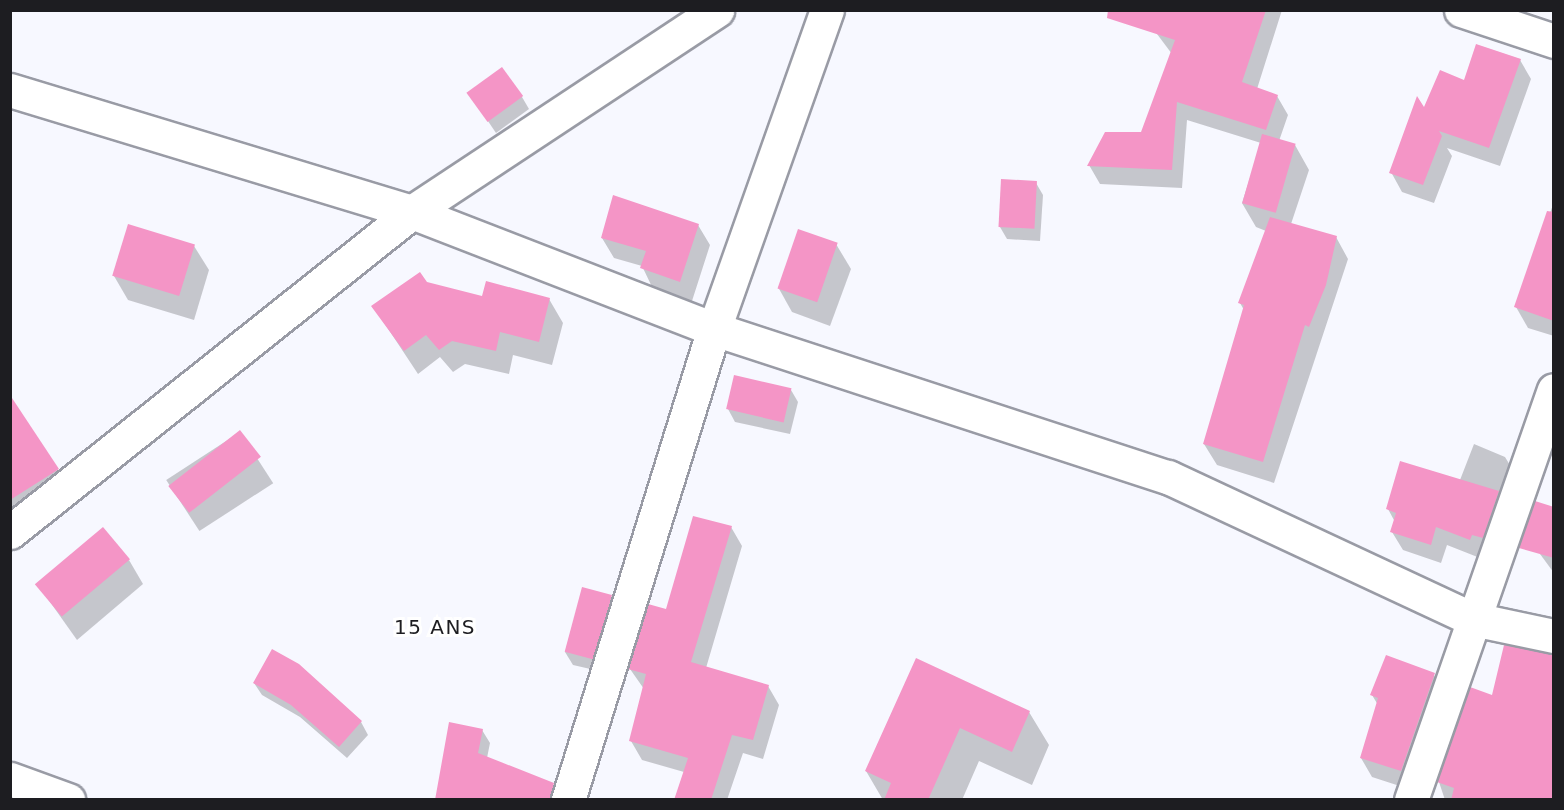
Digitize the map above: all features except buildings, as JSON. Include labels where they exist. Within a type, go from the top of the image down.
[{"type":"street","points":[[10,532],[412,212],[717,10]]},
{"type":"street","points":[[568,800],[714,330],[827,10]]},
{"type":"street","points":[[1461,10],[1554,41]]},
{"type":"street","points":[[10,90],[412,212],[714,330],[1168,477],[1473,619],[1554,636]]},
{"type":"street","points":[[1411,800],[1554,390]]},
{"type":"street","points":[[10,778],[68,800]]},
{"type":"district","name":"15 ANS","points":[[435,627]]}]
